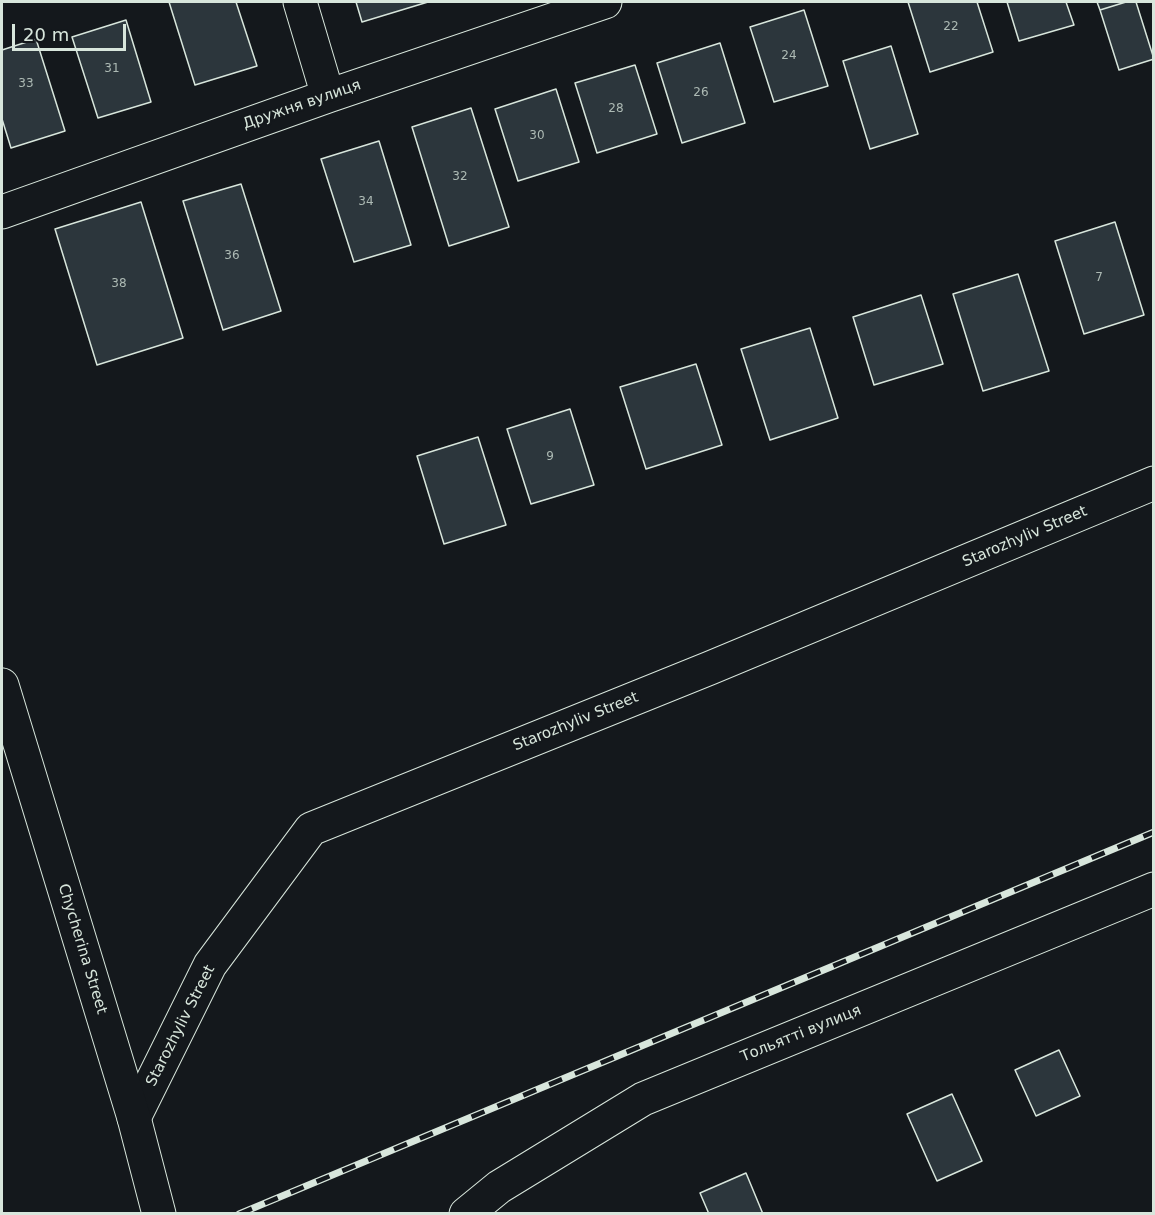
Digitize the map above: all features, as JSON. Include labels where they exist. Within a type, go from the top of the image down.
[{"type":"street","points":[[300,2],[328,96]]},
{"type":"street","name":"Дружня вулиця","points":[[2,212],[328,96],[605,2]]},
{"type":"street","name":"Starozhyliv Street","points":[[134,1118],[210,965],[311,829],[721,664],[1154,483]]},
{"type":"street","name":"Chycherina Street","points":[[2,685],[134,1118],[159,1214]]},
{"type":"street","name":"Тольятті вулиця","points":[[466,1214],[499,1187],[643,1099],[1154,889]]},
{"type":"building","points":[[169,2],[236,2],[257,66],[195,85]]},
{"type":"building","points":[[356,2],[428,2],[362,22]]},
{"type":"building","points":[[908,2],[977,2],[993,52],[930,72]]},
{"type":"building","points":[[1007,2],[1066,2],[1074,25],[1019,41]]},
{"type":"building","points":[[1097,2],[1126,2],[1100,10]]},
{"type":"building","points":[[1126,2],[1136,2],[1154,59],[1119,70],[1100,10]]},
{"type":"building","points":[[804,10],[828,86],[774,102],[750,27]]},
{"type":"building","points":[[126,20],[151,102],[98,118],[72,37]]},
{"type":"building","points":[[36,39],[65,131],[11,148],[2,119],[2,50]]},
{"type":"building","points":[[720,43],[745,123],[682,143],[657,63]]},
{"type":"building","points":[[891,46],[918,134],[870,149],[843,61]]},
{"type":"building","points":[[635,65],[657,134],[597,153],[575,83]]},
{"type":"building","points":[[556,89],[579,162],[518,181],[495,109]]},
{"type":"building","points":[[471,108],[509,227],[449,246],[412,127]]},
{"type":"building","points":[[379,141],[411,245],[354,262],[321,159]]},
{"type":"building","points":[[241,184],[281,311],[223,330],[183,201]]},
{"type":"building","points":[[141,202],[183,338],[97,365],[55,229]]},
{"type":"building","points":[[1115,222],[1144,315],[1084,334],[1055,241]]},
{"type":"building","points":[[1018,274],[1049,371],[983,391],[953,294]]},
{"type":"building","points":[[921,295],[943,364],[874,385],[853,317]]},
{"type":"building","points":[[810,328],[838,418],[770,440],[741,349]]},
{"type":"building","points":[[696,364],[722,445],[646,469],[620,387]]},
{"type":"building","points":[[570,409],[594,485],[531,504],[507,429]]},
{"type":"building","points":[[478,437],[506,525],[444,544],[417,456]]},
{"type":"building","points":[[1059,1050],[1080,1096],[1036,1116],[1015,1070]]},
{"type":"building","points":[[952,1094],[982,1161],[937,1181],[907,1114]]},
{"type":"building","points":[[746,1173],[763,1214],[709,1214],[700,1193]]},
{"type":"railway","points":[[239,1214],[1154,832]]}]
